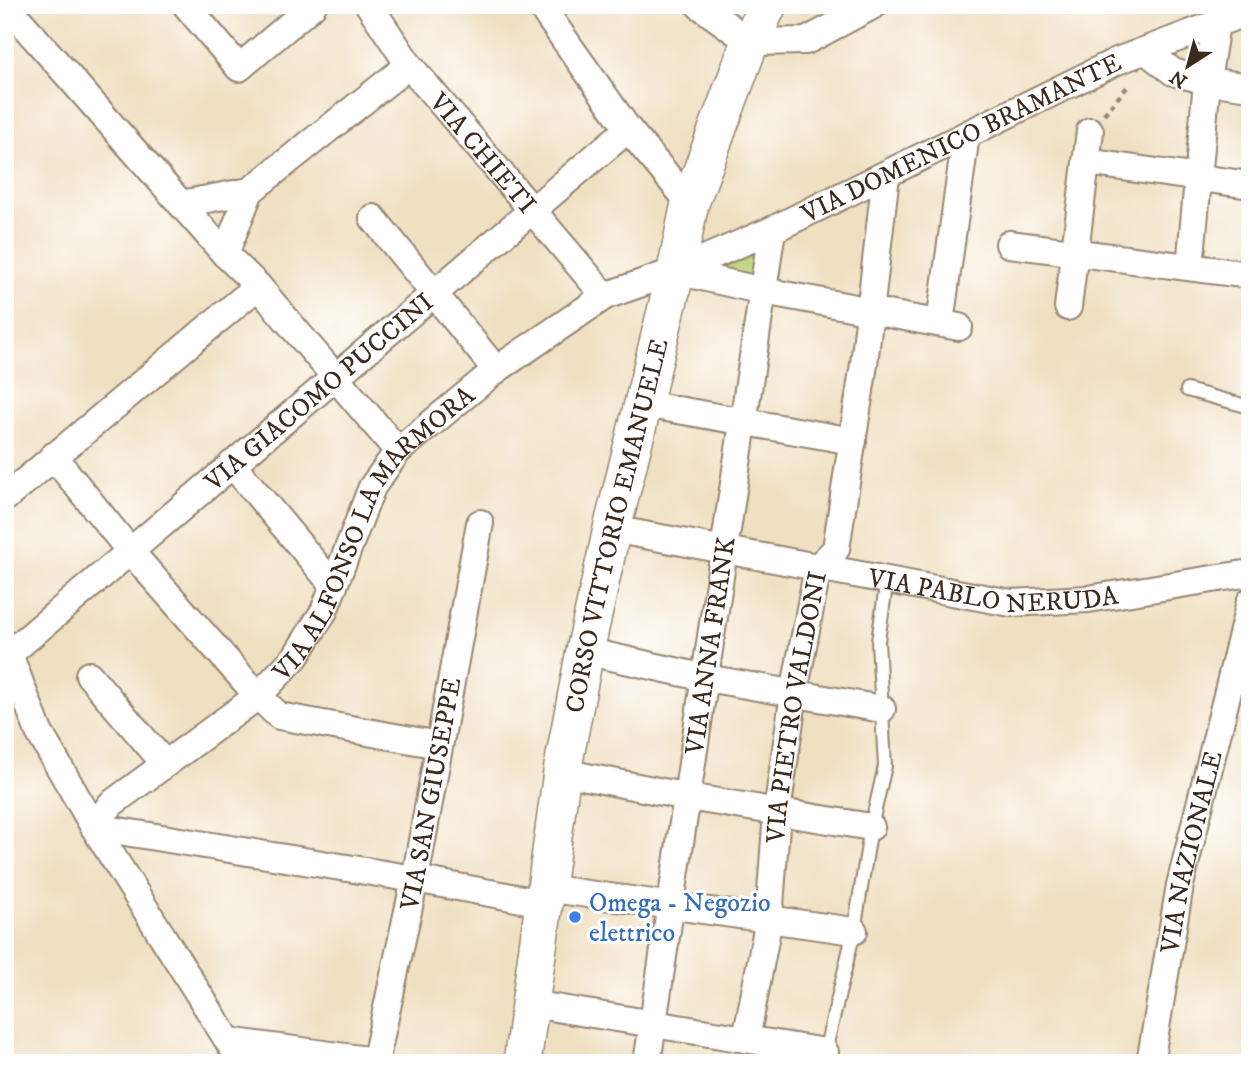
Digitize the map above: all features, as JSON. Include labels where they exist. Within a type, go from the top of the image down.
[{"type":"main road","name":"CORSO VITTORIO EMANUELE","points":[[523,1063],[562,772],[612,529],[676,271],[690,203],[750,42],[768,5]]},
{"type":"street","points":[[6,5],[225,254],[258,286],[398,451]]},
{"type":"street","points":[[186,5],[239,68],[313,5]]},
{"type":"street","name":"VIA CHIETI","points":[[369,5],[409,65],[605,296]]},
{"type":"street","points":[[699,5],[750,42],[806,41],[874,5]]},
{"type":"street","points":[[549,9],[628,129],[690,203]]},
{"type":"street","name":"VIA DOMENICO BRAMANTE","points":[[676,271],[772,230],[1117,61],[1151,55],[1216,24],[1250,12]]},
{"type":"street","points":[[1190,267],[1207,81],[1216,24]]},
{"type":"street","points":[[1151,55],[1173,72],[1207,81],[1250,86]]},
{"type":"street","points":[[181,204],[250,191],[409,65]]},
{"type":"street","name":"VIA GIACOMO PUCCINI","points":[[7,649],[130,551],[628,129]]},
{"type":"street","points":[[1068,307],[1090,131]]},
{"type":"street","points":[[676,271],[763,291],[949,325],[966,135]]},
{"type":"street","points":[[1086,162],[1250,185]]},
{"type":"street","name":"VIA PIETRO VALDONI","points":[[746,1039],[769,919],[777,812],[794,693],[818,566],[836,548],[871,311],[886,175]]},
{"type":"street","points":[[225,254],[250,191]]},
{"type":"street","points":[[373,218],[496,370]]},
{"type":"street","name":"VIA ANNA FRANK","points":[[647,1063],[772,230]]},
{"type":"street","points":[[1009,244],[1250,275]]},
{"type":"street","name":"VIA ALFONSO LA MARMORA","points":[[94,827],[111,804],[258,696],[296,656],[324,611],[372,487],[398,451],[496,370],[605,296],[676,271]]},
{"type":"street","points":[[5,498],[258,286]]},
{"type":"street","points":[[644,404],[853,441]]},
{"type":"street","points":[[53,456],[130,551],[258,696],[279,716],[439,745]]},
{"type":"street","points":[[232,464],[334,586]]},
{"type":"street","name":"VIA SAN GIUSEPPE","points":[[375,1062],[415,879],[480,523]]},
{"type":"street","name":"VIA PABLO NERUDA","points":[[612,529],[1012,603],[1088,599],[1250,573]]},
{"type":"street","name":"VIA NAZIONALE","points":[[1150,1063],[1180,885],[1246,631],[1250,602]]},
{"type":"street","points":[[7,649],[39,732],[94,827],[236,1052],[375,1062]]},
{"type":"street","points":[[585,651],[706,678],[882,709]]},
{"type":"street","points":[[89,675],[165,764]]},
{"type":"street","points":[[562,772],[688,797],[871,827]]},
{"type":"street","points":[[94,827],[415,879],[544,895],[670,905],[854,931]]},
{"type":"street","points":[[530,1004],[825,1052]]},
{"type":"lane","points":[[1187,390],[1250,407]]},
{"type":"lane","points":[[825,1052],[854,931],[871,827],[885,766],[878,641],[887,579]]},
{"type":"path","points":[[1090,131],[1151,55]]},
{"type":"green space","points":[[753,255],[752,277],[721,273],[722,267]]},
{"type":"place","name":"Omega - Negozio elettrico","points":[[575,917]]}]
